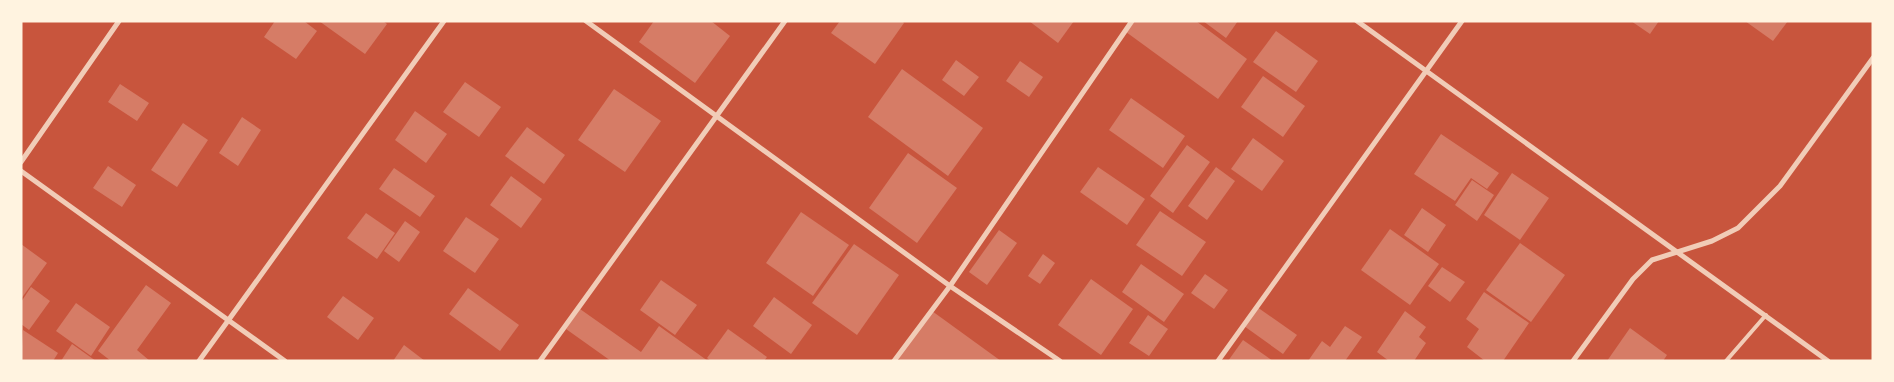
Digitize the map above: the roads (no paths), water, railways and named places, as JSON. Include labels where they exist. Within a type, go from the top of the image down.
[{"type":"street","points":[[21,162],[119,21]]},
{"type":"street","points":[[199,361],[444,21]]},
{"type":"street","points":[[586,21],[950,286],[1060,361]]},
{"type":"street","points":[[540,361],[785,21]]},
{"type":"street","points":[[894,361],[950,286],[1132,21]]},
{"type":"street","points":[[1357,21],[1425,72],[1828,361]]},
{"type":"street","points":[[1218,361],[1462,21]]},
{"type":"street","points":[[1573,361],[1633,279],[1652,260],[1712,241],[1738,228],[1780,186],[1873,58]]},
{"type":"street","points":[[21,172],[285,361]]},
{"type":"lane","points":[[1726,361],[1766,315]]}]
